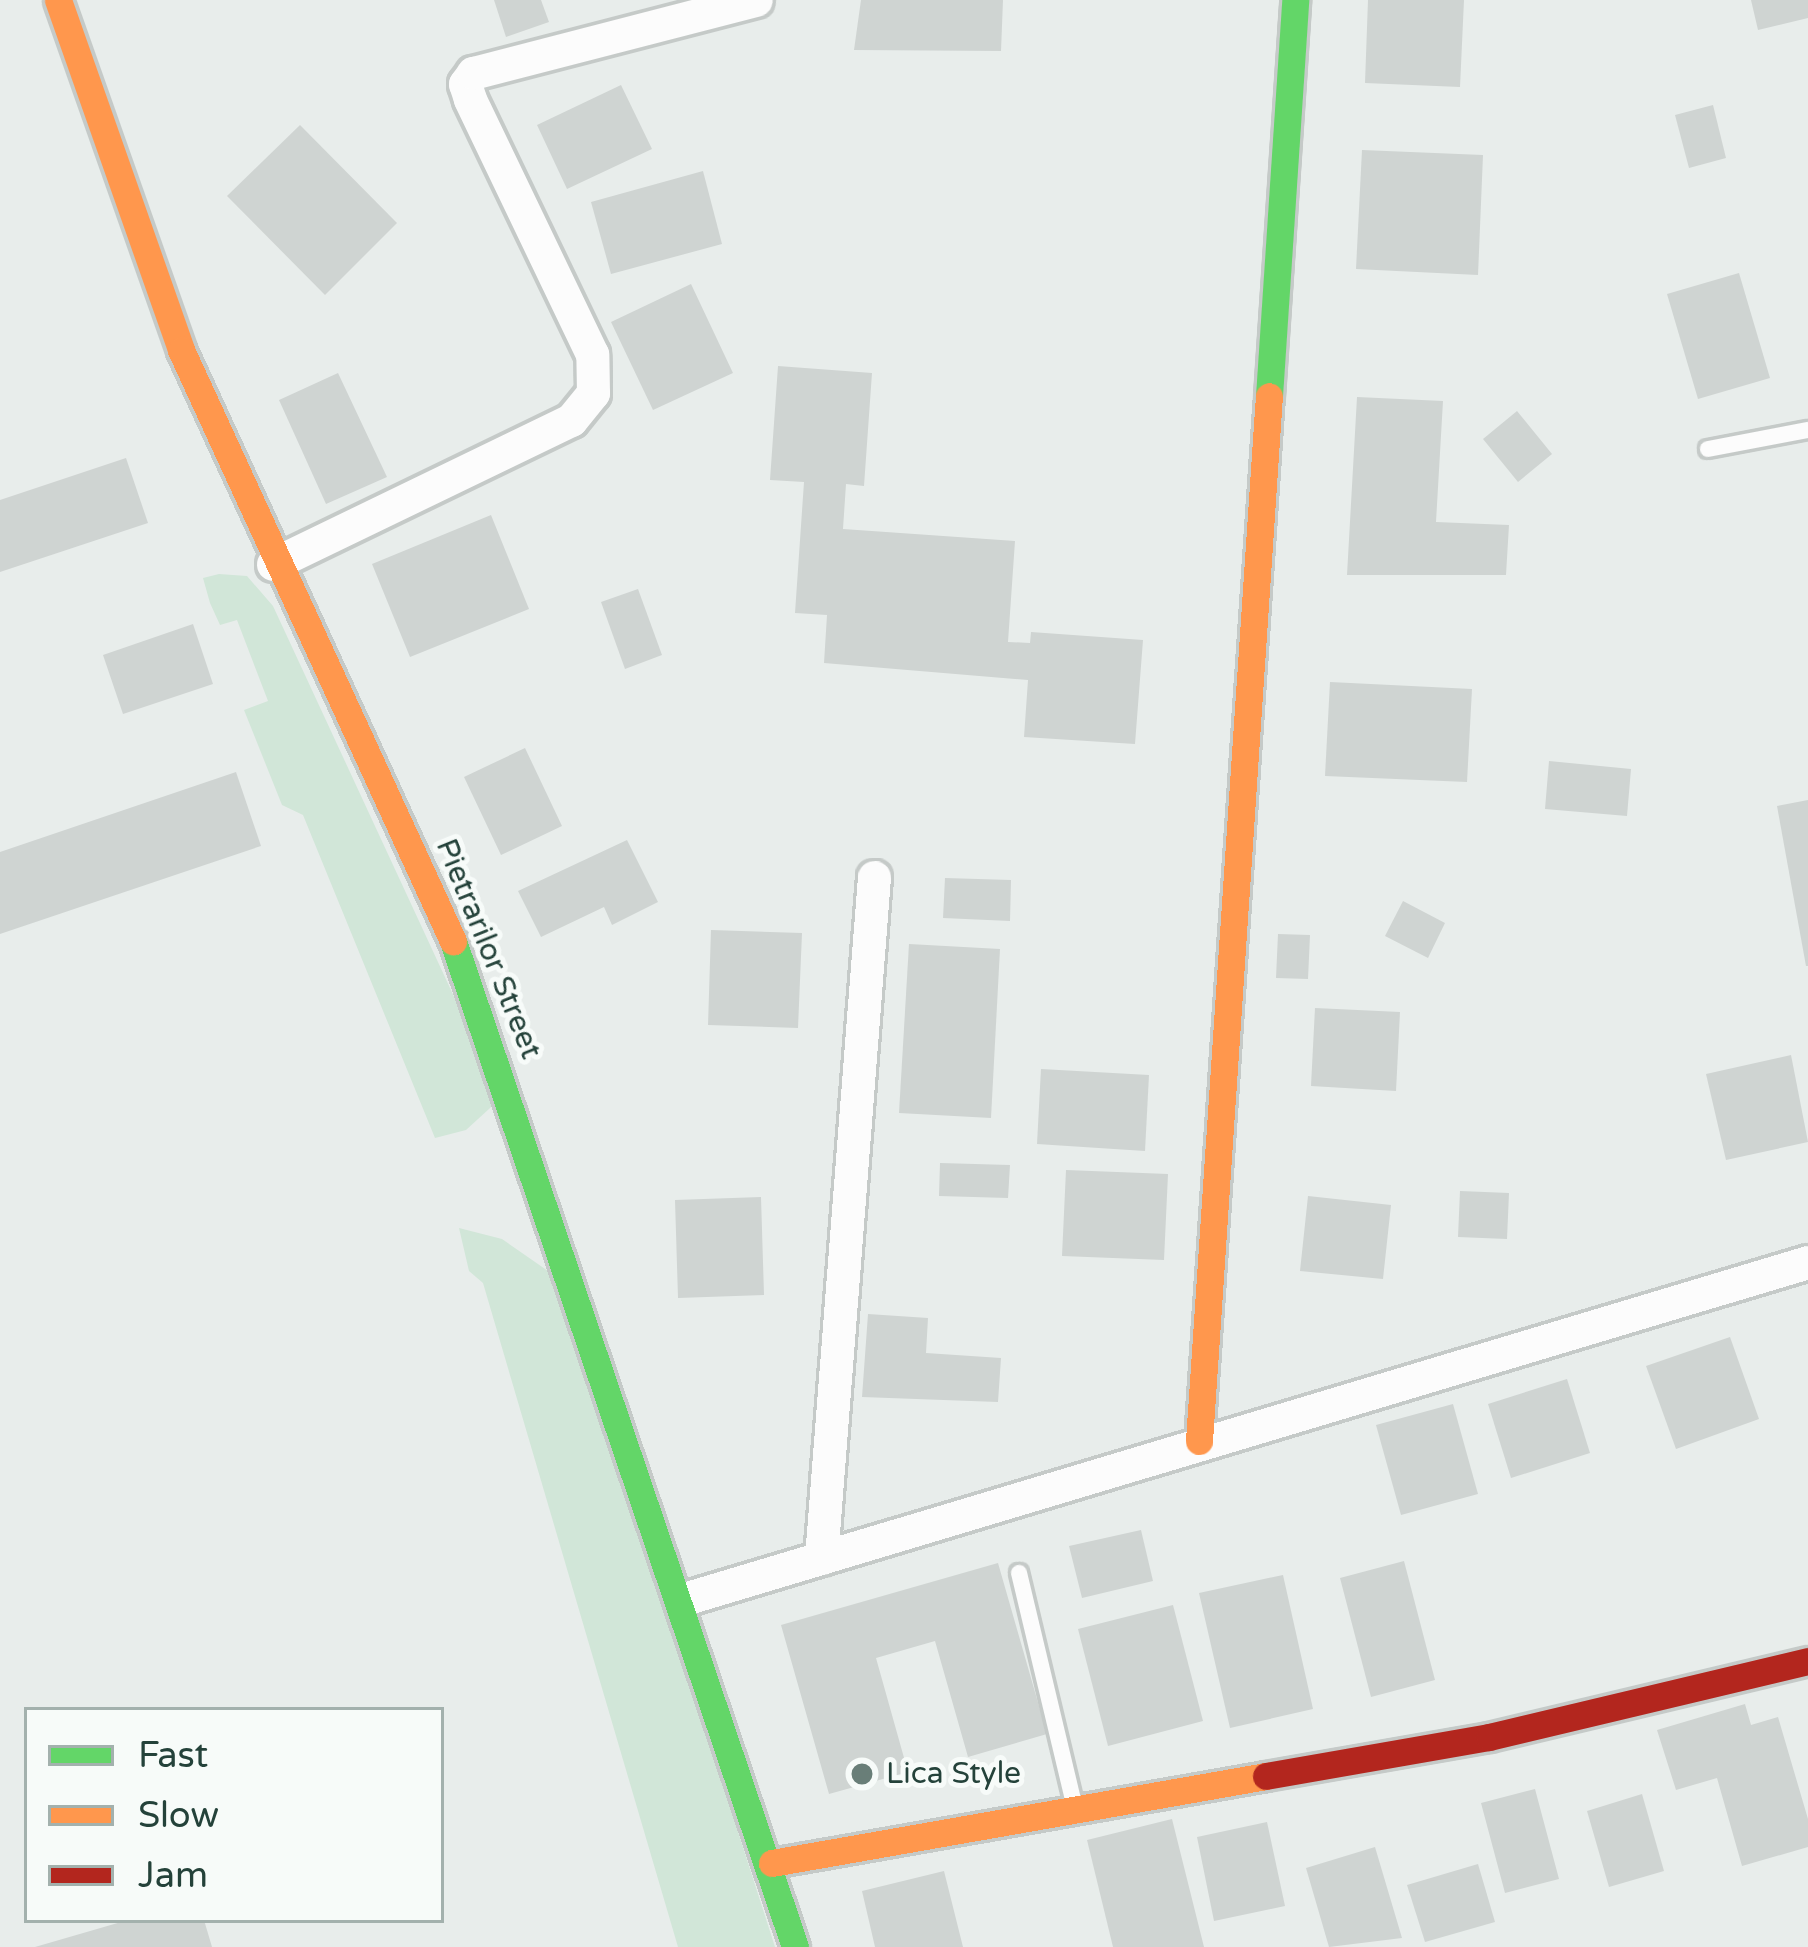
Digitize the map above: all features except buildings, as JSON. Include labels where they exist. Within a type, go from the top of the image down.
[{"type":"street","name":"Pietrarilor Street","points":[[58,0],[182,350],[273,564],[471,979],[772,1863],[794,1947]]},
{"type":"street","points":[[273,564],[571,420],[593,393],[592,354],[470,99],[465,84],[473,73],[757,0]]},
{"type":"street","points":[[1199,1441],[1295,0]]},
{"type":"street","points":[[821,1558],[874,877]]},
{"type":"street","points":[[683,1599],[1808,1262]]},
{"type":"street","points":[[772,1863],[1489,1737],[1808,1661]]},
{"type":"lane","points":[[1708,449],[1808,430]]},
{"type":"lane","points":[[1019,1573],[1076,1809]]},
{"type":"green space","points":[[247,576],[273,606],[501,1098],[466,1130],[435,1138],[303,815],[282,805],[244,710],[268,701],[237,620],[220,625],[203,578]]},
{"type":"green space","points":[[459,1228],[502,1239],[561,1280],[775,1947],[678,1947],[483,1283],[469,1271]]},
{"type":"traffic: fast","points":[[1269,396],[1295,0]]},
{"type":"traffic: fast","points":[[453,941],[795,1947]]},
{"type":"traffic: slow","points":[[58,0],[181,350],[453,941]]},
{"type":"traffic: slow","points":[[1199,1441],[1269,396]]},
{"type":"traffic: slow","points":[[772,1863],[1266,1776]]},
{"type":"traffic: jam","points":[[1266,1776],[1489,1737],[1808,1661]]},
{"type":"place","name":"Lica Style","points":[[862,1774]]}]
